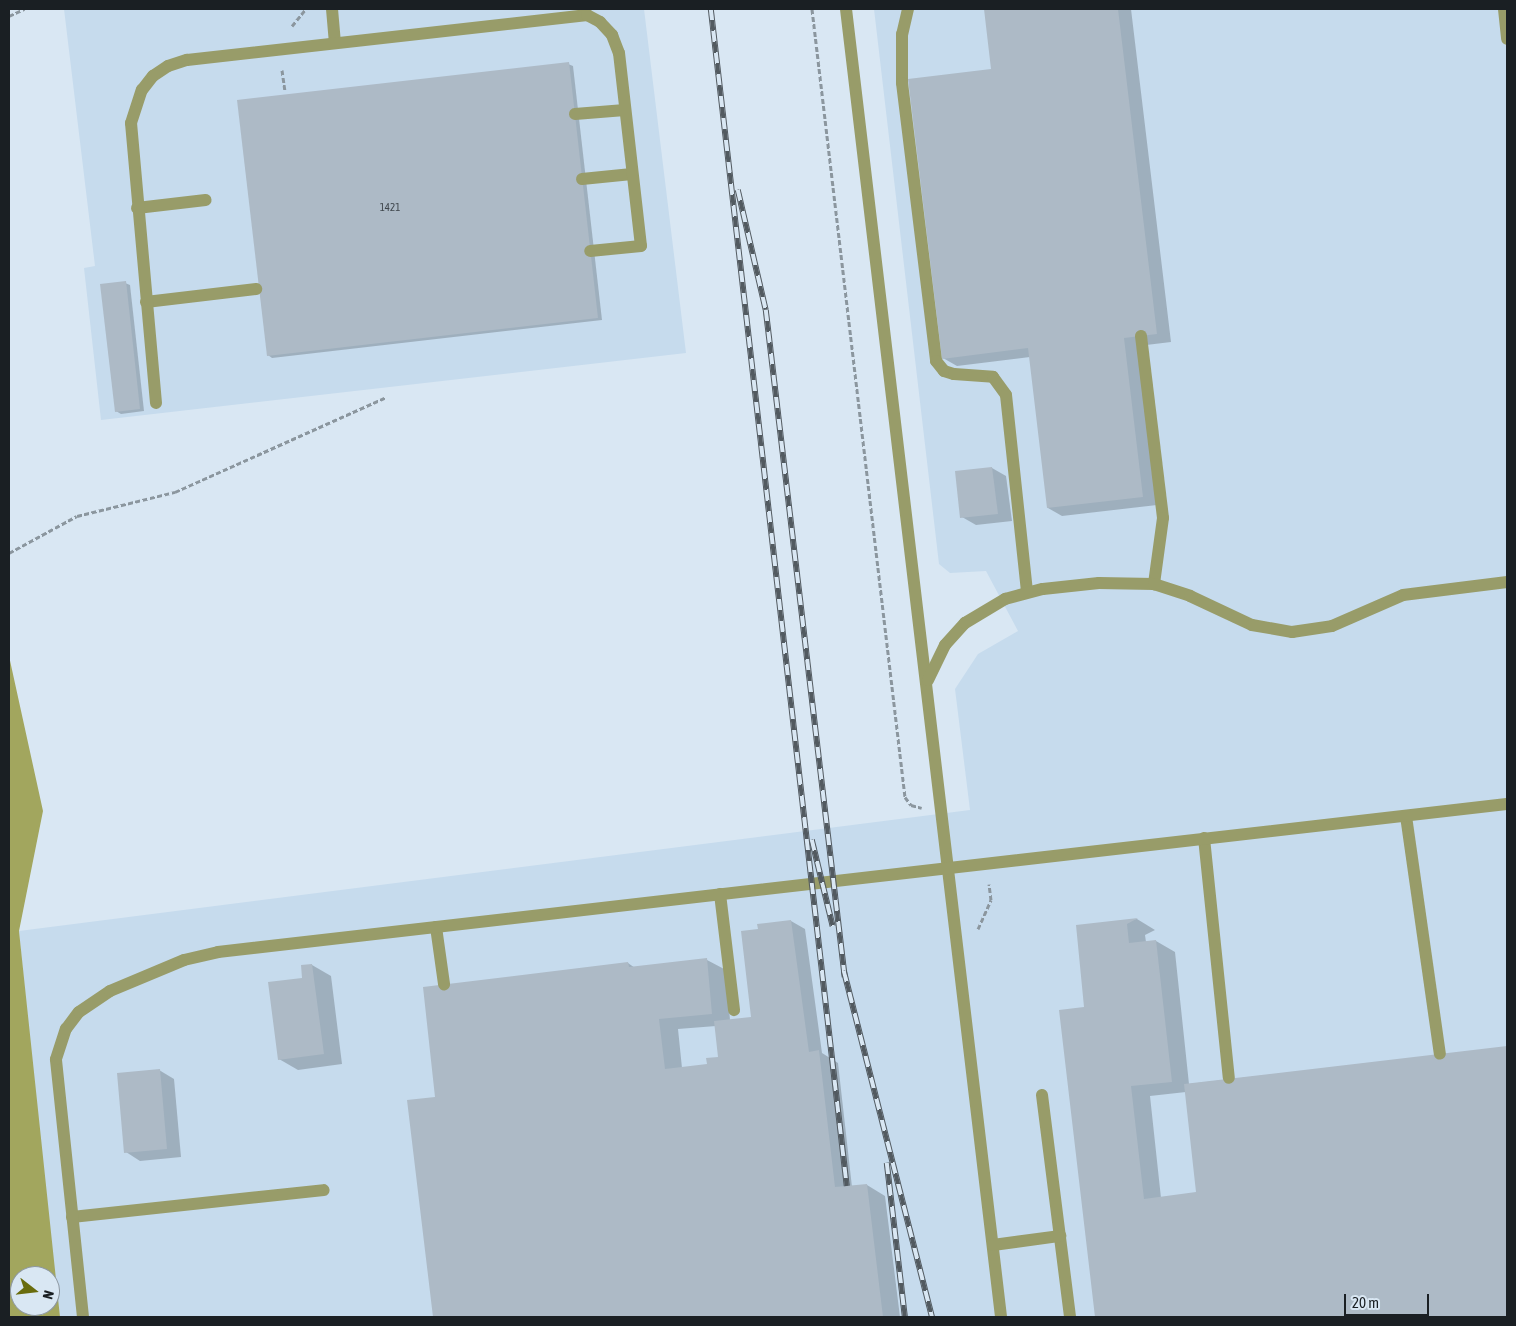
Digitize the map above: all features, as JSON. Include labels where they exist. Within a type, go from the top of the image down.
[{"type":"street","points":[[332,9],[335,43]]},
{"type":"street","points":[[846,9],[1001,1317]]},
{"type":"street","points":[[908,9],[902,34],[902,83],[936,361],[944,371],[993,377],[1006,395],[1027,592]]},
{"type":"street","points":[[1504,9],[1507,39]]},
{"type":"street","points":[[156,403],[137,208],[131,123],[142,90],[153,76],[168,66],[187,60],[587,15],[600,22],[612,35],[619,53],[641,246],[590,251]]},
{"type":"street","points":[[575,114],[625,110]]},
{"type":"street","points":[[582,179],[632,174]]},
{"type":"street","points":[[137,208],[206,200]]},
{"type":"street","points":[[146,302],[256,289]]},
{"type":"street","points":[[1141,336],[1163,518],[1154,584]]},
{"type":"street","points":[[927,682],[945,645],[965,623],[986,608],[1027,592],[1099,583],[1154,584],[1190,596],[1252,624],[1292,632],[1332,626],[1403,595],[1507,582]]},
{"type":"street","points":[[83,1317],[56,1059],[66,1029],[80,1012],[110,991],[184,960],[218,952],[1507,804]]},
{"type":"street","points":[[1406,816],[1440,1054]]},
{"type":"street","points":[[1204,838],[1229,1078]]},
{"type":"street","points":[[720,894],[734,1010]]},
{"type":"street","points":[[436,927],[444,984]]},
{"type":"street","points":[[1042,1095],[1070,1317]]},
{"type":"street","points":[[72,1217],[324,1190]]},
{"type":"street","points":[[993,1245],[1060,1236]]},
{"type":"path","points":[[9,16],[24,9]]},
{"type":"path","points":[[812,9],[905,797],[916,807],[942,807]]},
{"type":"path","points":[[9,553],[78,516],[175,492],[386,397]]},
{"type":"path","points":[[978,934],[982,916],[991,900],[986,864]]},
{"type":"shaded area","points":[[64,9],[644,9],[686,353],[101,420],[84,268],[95,266]]},
{"type":"shaded area","points":[[874,9],[1507,9],[1507,1317],[57,1317],[60,1316],[60,1266],[52,1266],[19,931],[970,810],[955,689],[978,654],[1018,631],[986,571],[950,573],[939,564]]},
{"type":"green space","points":[[9,656],[43,811],[19,931],[55,1266],[10,1266],[10,1316],[60,1317],[9,1317]]},
{"type":"building","points":[[984,9],[1118,9],[1157,334],[1124,338],[1143,497],[1047,508],[1028,348],[942,359],[908,79],[991,69]]},
{"type":"building","points":[[569,62],[598,318],[267,356],[237,100]]},
{"type":"building","points":[[126,281],[140,409],[115,412],[100,284]]},
{"type":"building","points":[[992,467],[998,514],[960,518],[955,471]]},
{"type":"building","points":[[1138,918],[1127,924],[1129,943],[1156,940],[1172,1082],[1131,1086],[1144,1199],[1196,1192],[1184,1084],[1507,1046],[1507,1317],[1095,1317],[1059,1010],[1084,1007],[1076,925]]},
{"type":"building","points":[[791,920],[809,1052],[819,1050],[835,1187],[867,1184],[883,1317],[433,1317],[407,1100],[435,1097],[423,987],[628,962],[629,967],[707,958],[712,1014],[659,1019],[665,1069],[707,1064],[706,1058],[718,1057],[714,1021],[751,1017],[741,931],[758,929],[757,924]]},
{"type":"building","points":[[312,964],[324,1054],[278,1060],[268,982],[302,978],[301,965]]},
{"type":"building","points":[[160,1069],[167,1149],[124,1153],[117,1073]]},
{"type":"railway","points":[[711,9],[847,1186]]},
{"type":"railway","points":[[738,190],[766,310],[845,977]]},
{"type":"railway","points":[[812,840],[833,927]]},
{"type":"railway","points":[[844,971],[932,1317]]},
{"type":"railway","points":[[887,1163],[905,1317]]}]
